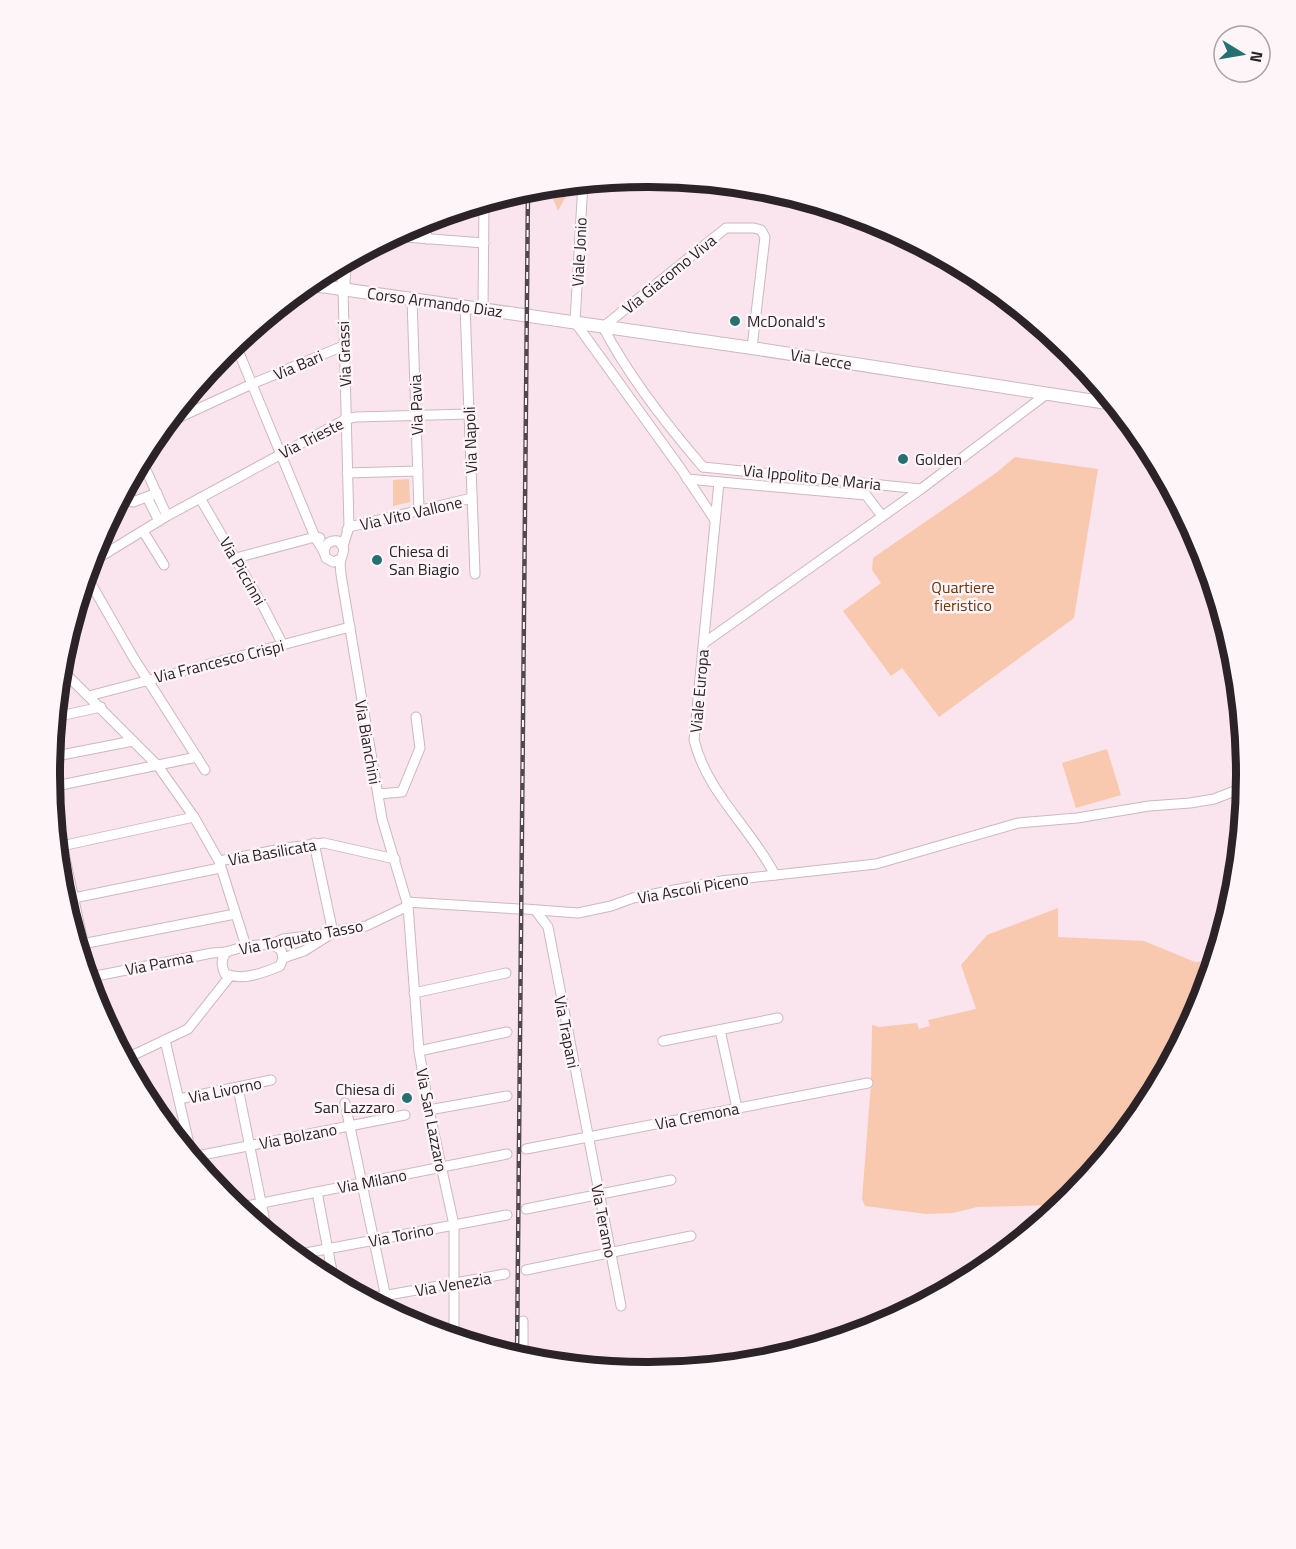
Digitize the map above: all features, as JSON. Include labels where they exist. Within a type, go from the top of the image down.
[{"type":"main road","points":[[343,289],[344,271]]},
{"type":"main road","name":"Corso Armando Diaz","points":[[321,286],[526,315]]},
{"type":"main road","name":"Via Lecce","points":[[526,315],[1102,402]]},
{"type":"street","name":"Viale Jonio","points":[[575,322],[582,191]]},
{"type":"street","points":[[483,309],[484,211]]},
{"type":"street","name":"Via Giacomo Viva","points":[[603,327],[726,228],[754,228],[761,230],[765,237],[752,348]]},
{"type":"street","points":[[425,230],[426,239]]},
{"type":"street","points":[[409,237],[484,243]]},
{"type":"street","name":"Via Grassi","points":[[343,289],[349,527],[344,546]]},
{"type":"street","name":"Via Pavia","points":[[412,299],[419,510]]},
{"type":"street","name":"Via Napoli","points":[[465,306],[475,574]]},
{"type":"street","points":[[575,322],[715,520]]},
{"type":"street","points":[[603,327],[615,349],[651,400],[703,467],[687,479]]},
{"type":"street","name":"Via Bari","points":[[183,416],[343,346]]},
{"type":"street","points":[[601,359],[615,349]]},
{"type":"street","points":[[239,352],[315,537],[342,580]]},
{"type":"street","name":"Via Ippolito De Maria","points":[[704,643],[921,489],[1048,393]]},
{"type":"street","name":"Via Trieste","points":[[102,556],[200,498],[346,419],[470,414]]},
{"type":"street","name":"Via Ippolito De Maria","points":[[703,467],[921,489]]},
{"type":"street","points":[[146,469],[157,493],[163,519]]},
{"type":"street","points":[[347,473],[418,471]]},
{"type":"street","name":"Via Ippolito De Maria","points":[[687,479],[866,495],[882,516]]},
{"type":"street","name":"Viale Europa","points":[[719,482],[694,740],[698,757],[709,780],[766,857],[775,874]]},
{"type":"street","points":[[866,495],[868,483]]},
{"type":"street","points":[[130,497],[133,502],[157,493]]},
{"type":"street","points":[[147,497],[163,519]]},
{"type":"street","name":"Via Piccinni","points":[[200,498],[236,558],[283,645]]},
{"type":"street","name":"Via Vito Vallone","points":[[349,527],[472,498]]},
{"type":"street","points":[[324,552],[324,548],[349,527]]},
{"type":"street","points":[[144,531],[164,565]]},
{"type":"street","points":[[236,558],[315,537],[344,546],[344,555],[341,559],[329,561]]},
{"type":"street","name":"Via Bianchini","points":[[341,559],[342,580],[358,683],[382,819],[407,904]]},
{"type":"street","points":[[91,584],[147,680],[205,770]]},
{"type":"street","name":"Via Francesco Crispi","points":[[89,696],[350,627]]},
{"type":"street","points":[[68,676],[158,766],[194,817],[220,865],[246,946]]},
{"type":"street","points":[[63,715],[100,707]]},
{"type":"street","points":[[378,794],[402,792],[420,748],[416,717]]},
{"type":"street","points":[[60,755],[133,741]]},
{"type":"street","points":[[60,785],[197,757]]},
{"type":"street","name":"Via Ascoli Piceno","points":[[522,909],[578,913],[633,898],[721,881],[876,864],[1018,824],[1077,818],[1149,806],[1190,803],[1214,799],[1236,791]]},
{"type":"street","points":[[64,846],[194,817]]},
{"type":"street","points":[[283,958],[304,951],[333,933],[314,843]]},
{"type":"street","name":"Via Basilicata","points":[[74,898],[314,843],[324,843],[395,859]]},
{"type":"street","points":[[70,884],[75,908]]},
{"type":"street","name":"Via Torquato Tasso","points":[[226,952],[246,946],[272,944],[283,939],[333,933],[366,926],[407,904],[522,909]]},
{"type":"street","name":"Via San Lazzaro","points":[[407,904],[419,1051],[429,1110],[454,1225],[454,1329]]},
{"type":"street","name":"Via Trapani","points":[[537,911],[548,927],[587,1136]]},
{"type":"street","points":[[548,927],[563,913]]},
{"type":"street","points":[[85,944],[235,914]]},
{"type":"street","points":[[226,952],[222,958],[225,974],[241,978],[280,966],[283,958],[281,950],[272,944]]},
{"type":"street","name":"Via Parma","points":[[96,976],[226,952]]},
{"type":"street","points":[[414,993],[506,973]]},
{"type":"street","points":[[132,1056],[188,1029],[230,976]]},
{"type":"street","points":[[663,1041],[778,1018]]},
{"type":"street","points":[[720,1030],[737,1108]]},
{"type":"street","points":[[419,1051],[507,1032]]},
{"type":"street","points":[[165,1040],[188,1140]]},
{"type":"street","name":"Via Livorno","points":[[179,1099],[271,1080]]},
{"type":"street","name":"Via Cremona","points":[[526,1149],[868,1083]]},
{"type":"street","points":[[238,1088],[265,1221]]},
{"type":"street","points":[[429,1110],[507,1096]]},
{"type":"street","points":[[345,1103],[387,1302]]},
{"type":"street","name":"Via Bolzano","points":[[201,1155],[405,1114]]},
{"type":"street","name":"Via Teramo","points":[[587,1136],[621,1306]]},
{"type":"street","name":"Via Milano","points":[[248,1206],[507,1154]]},
{"type":"street","points":[[526,1209],[671,1180]]},
{"type":"street","points":[[317,1192],[331,1270]]},
{"type":"street","name":"Via Torino","points":[[307,1253],[507,1215]]},
{"type":"street","points":[[526,1270],[691,1236]]},
{"type":"street","name":"Via Venezia","points":[[378,1297],[505,1275]]},
{"type":"street","points":[[523,1321],[523,1349]]},
{"type":"green space","points":[[568,192],[558,211],[552,195]]},
{"type":"green space","name":"Quartiere fieristico","points":[[1015,457],[1098,469],[1074,618],[939,717],[902,668],[891,676],[843,611],[881,583],[872,570],[873,558],[996,473]]},
{"type":"green space","points":[[409,479],[410,502],[393,506],[393,480]]},
{"type":"green space","points":[[1107,749],[1121,795],[1076,808],[1062,763]]},
{"type":"green space","points":[[1058,908],[1058,937],[1144,941],[1195,962],[1206,961],[1175,1035],[1137,1101],[1090,1162],[1048,1205],[977,1207],[953,1213],[926,1214],[865,1206],[862,1199],[871,1083],[872,1025],[879,1027],[917,1023],[919,1029],[930,1026],[928,1020],[976,1009],[961,965],[987,935]]},
{"type":"railway","points":[[517,1347],[528,199]]},
{"type":"place","name":"McDonald's","points":[[735,321]]},
{"type":"place","name":"Golden","points":[[903,459]]},
{"type":"place","name":"Chiesa di San Biagio","points":[[377,560]]},
{"type":"place","name":"Chiesa di San Lazzaro","points":[[407,1098]]}]
